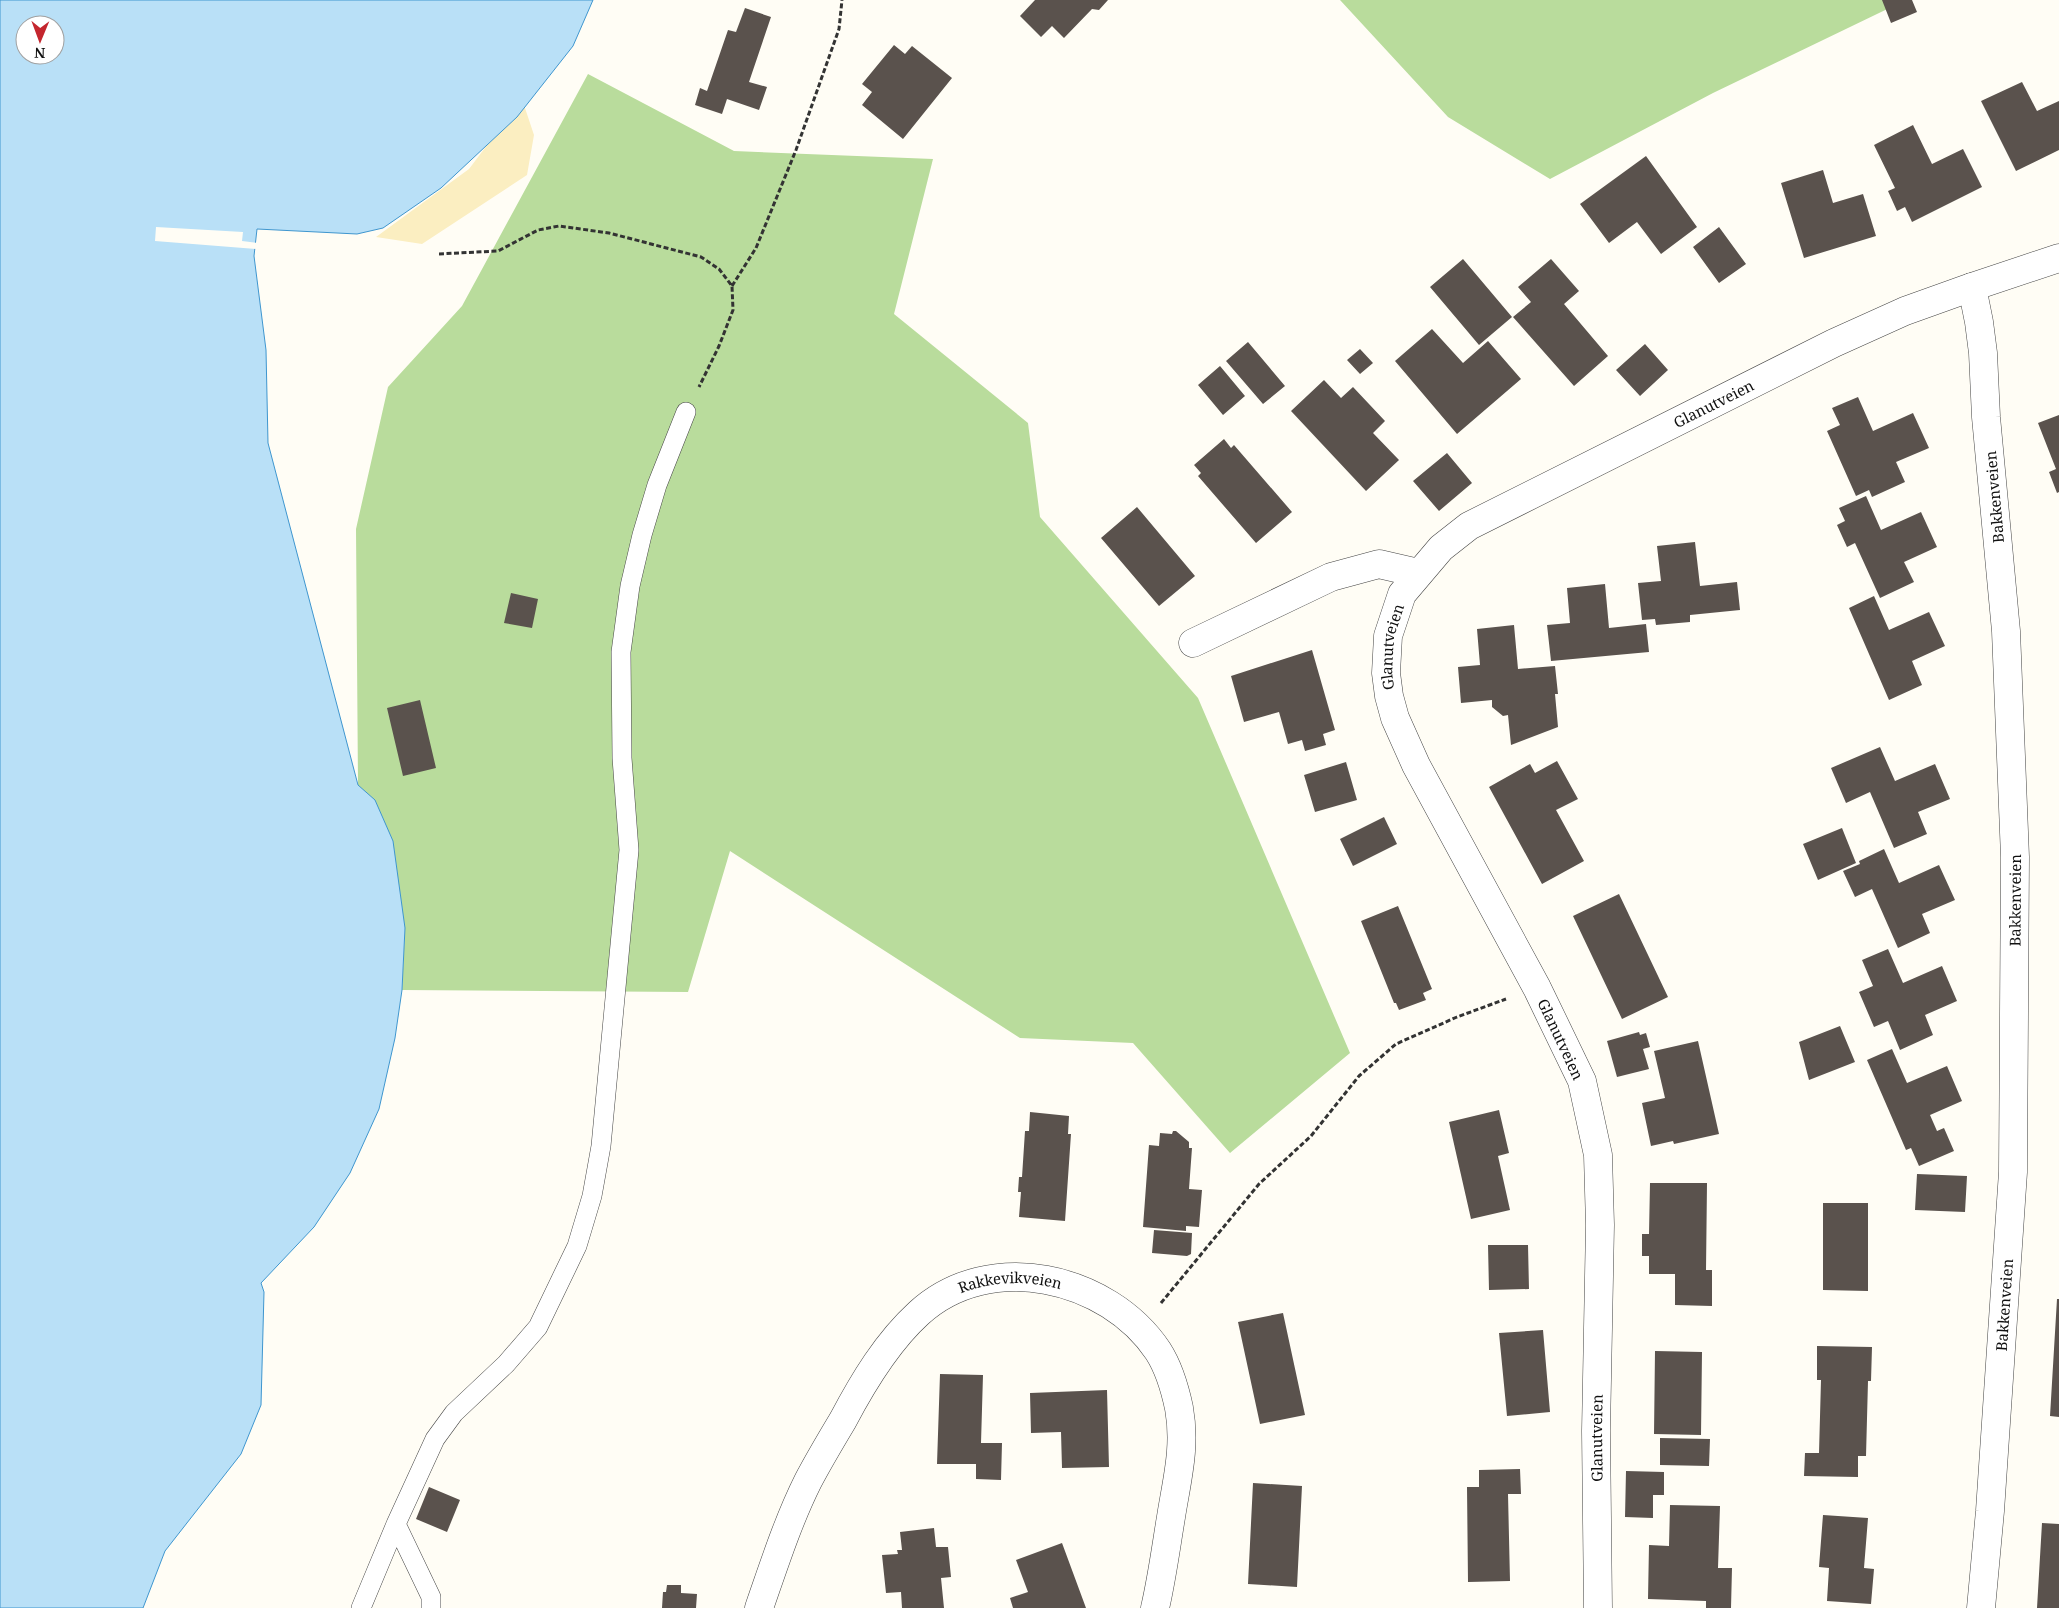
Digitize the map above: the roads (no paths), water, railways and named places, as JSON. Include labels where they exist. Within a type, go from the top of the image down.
[{"type":"street","points":[[1972,287],[2059,258]]},
{"type":"street","name":"Glanutveien","points":[[1598,1608],[1596,1431],[1600,1225],[1598,1155],[1582,1081],[1537,988],[1416,765],[1396,718],[1389,696],[1386,673],[1388,636],[1402,594],[1441,548],[1469,526],[1834,344],[1905,311],[1972,287]]},
{"type":"street","name":"Bakkenveien","points":[[1972,287],[1983,353],[1986,417],[2006,631],[2015,857],[2013,1172],[1990,1512],[1981,1608]]},
{"type":"street","points":[[1193,643],[1331,577],[1379,564],[1418,573]]},
{"type":"street","name":"Rakkevikveien","points":[[759,1608],[778,1553],[808,1482],[859,1390],[896,1338],[919,1313],[936,1300],[956,1290],[989,1279],[1029,1277],[1065,1283],[1098,1297],[1118,1309],[1140,1328],[1158,1352],[1169,1372],[1179,1408],[1183,1447],[1155,1608]]},
{"type":"lane","points":[[362,1608],[396,1524],[435,1439],[454,1412],[506,1364],[538,1328],[577,1246],[592,1196],[601,1146],[629,850],[622,758],[621,652],[630,586],[647,518],[657,485],[686,412]]},
{"type":"lane","points":[[396,1524],[431,1597],[431,1608]]},
{"type":"water","points":[[0,0],[593,0],[573,46],[517,117],[441,188],[383,228],[357,234],[257,229],[254,256],[266,350],[268,443],[358,785],[375,800],[393,841],[405,928],[402,990],[395,1038],[379,1109],[350,1173],[314,1227],[261,1283],[264,1292],[261,1405],[241,1454],[165,1551],[143,1608],[0,1608]]}]
